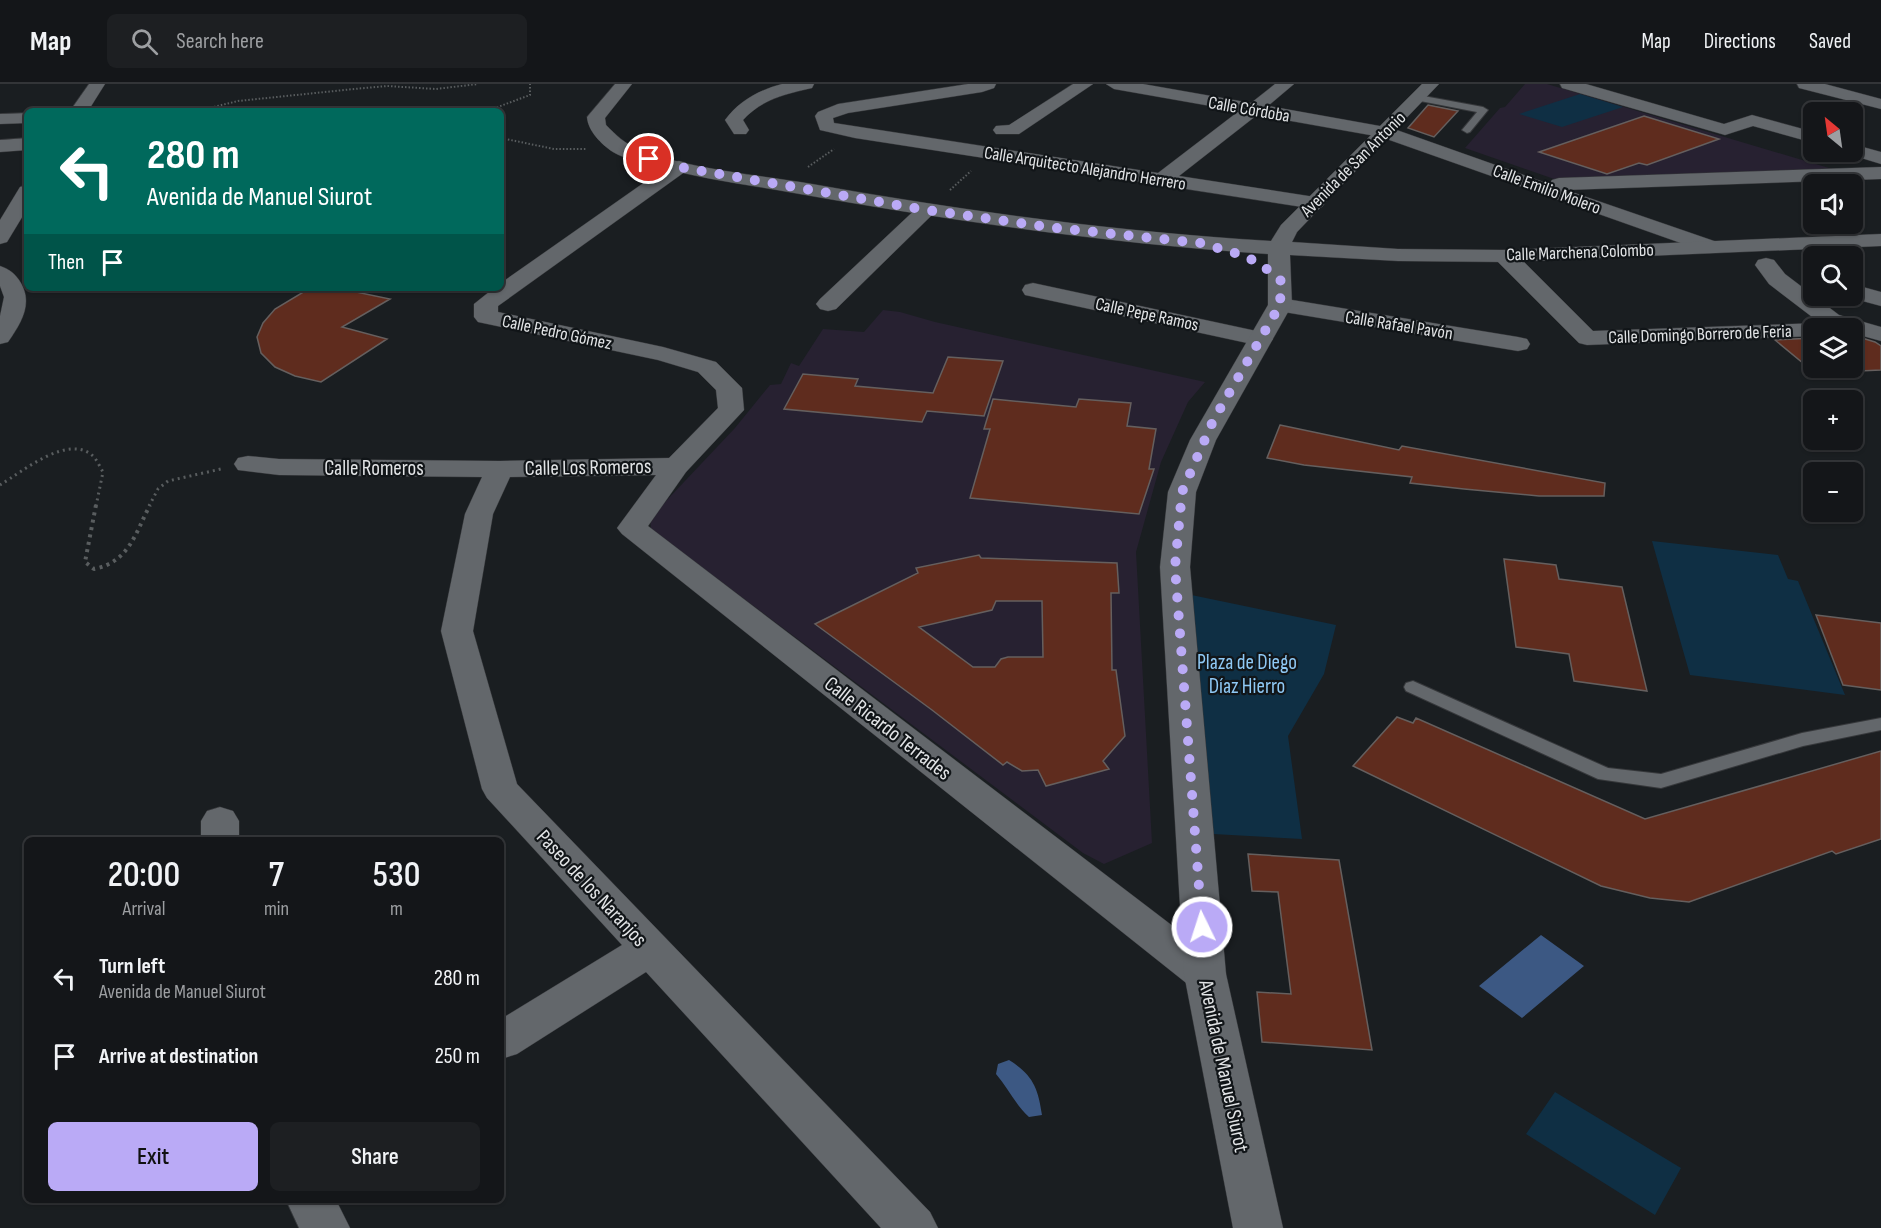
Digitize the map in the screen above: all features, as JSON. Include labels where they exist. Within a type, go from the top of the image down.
[{"type":"street","points":[[80,108],[97,84]]},
{"type":"street","points":[[624,84],[596,117],[597,127],[615,145],[633,154],[679,167],[926,210],[1056,228],[1200,243],[1279,247],[1280,293]]},
{"type":"street","points":[[740,130],[734,120],[744,106],[762,96],[806,84]]},
{"type":"street","name":"Calle Arquitecto Alejandro Herrero","points":[[988,84],[982,87],[844,108],[824,116],[826,126],[855,133],[1315,203]]},
{"type":"street","points":[[1002,130],[1013,130],[1085,84]]},
{"type":"street","name":"Calle Córdoba","points":[[1114,84],[1385,132]]},
{"type":"street","points":[[1162,180],[1286,84]]},
{"type":"street","name":"Avenida de San Antonio","points":[[1279,247],[1288,229],[1431,84]]},
{"type":"street","points":[[1568,84],[1725,130],[1752,120],[1803,135]]},
{"type":"street","points":[[1805,84],[1881,104]]},
{"type":"street","points":[[0,119],[24,118]]},
{"type":"street","name":"Calle Emilio Molero","points":[[1385,132],[1709,247]]},
{"type":"street","points":[[0,146],[24,144]]},
{"type":"street","points":[[1863,152],[1881,158]]},
{"type":"street","name":"Calle Pedro Gómez","points":[[676,466],[731,410],[729,388],[707,367],[663,354],[486,317],[486,304],[679,167]]},
{"type":"street","points":[[1559,184],[1881,173]]},
{"type":"street","points":[[0,196],[24,192]]},
{"type":"street","points":[[0,238],[24,196]]},
{"type":"street","points":[[828,304],[926,210]]},
{"type":"street","name":"Calle Marchena Colombo","points":[[1279,247],[1398,255],[1505,256],[1881,240]]},
{"type":"street","points":[[1200,243],[1245,256],[1263,266],[1280,293]]},
{"type":"street","points":[[1735,246],[1766,265],[1803,278]]},
{"type":"street","name":"Calle Domingo Borrero de Feria","points":[[1505,256],[1587,338],[1803,327]]},
{"type":"street","points":[[1766,265],[1777,279],[1822,318]]},
{"type":"street","points":[[0,273],[10,282],[17,295],[16,309],[0,337]]},
{"type":"street","name":"Calle Pepe Ramos","points":[[1033,290],[1261,339]]},
{"type":"street","name":"Avenida de Manuel Siurot","points":[[1258,1228],[1205,975],[1177,604],[1176,556],[1182,492],[1203,440],[1261,339],[1280,293]]},
{"type":"street","name":"Calle Rafael Pavón","points":[[1280,293],[1518,344]]},
{"type":"street","points":[[1863,294],[1881,299]]},
{"type":"street","points":[[1863,331],[1881,334]]},
{"type":"street","name":"Calle Romeros","points":[[248,464],[279,467],[500,469]]},
{"type":"street","name":"Calle Los Romeros","points":[[500,469],[676,466]]},
{"type":"street","name":"Calle Ricardo Terrades","points":[[676,466],[632,528],[1205,975]]},
{"type":"street","name":"Paseo de los Naranjos","points":[[500,469],[479,514],[457,632],[500,789],[912,1228]]},
{"type":"street","points":[[504,1039],[649,949]]},
{"type":"street","points":[[312,1203],[326,1228]]},
{"type":"lane","points":[[1418,98],[1483,110],[1467,130]]},
{"type":"lane","points":[[1413,687],[1605,774],[1661,781],[1802,740],[1881,724]]},
{"type":"path","points":[[206,108],[238,102],[387,86],[436,89],[478,84]]},
{"type":"path","points":[[495,108],[530,94],[530,84]]},
{"type":"path","points":[[504,139],[542,148],[573,151],[615,145]]},
{"type":"path","points":[[0,485],[54,452],[78,450],[91,453],[100,462],[103,472],[85,561],[94,568],[110,566],[123,556],[158,489],[168,481],[248,464]]},
{"type":"shaded area","points":[[1525,84],[1547,84],[1839,171],[1557,180],[1465,148],[1500,108],[1505,107]]},
{"type":"shaded area","points":[[883,310],[1205,382],[1188,402],[1161,462],[1136,552],[1152,843],[1104,864],[1083,853],[651,529],[650,518],[735,428],[770,385],[781,384],[791,363],[799,366],[823,329],[864,332]]},
{"type":"shaded area","points":[[1541,935],[1584,966],[1522,1018],[1479,986]]},
{"type":"shaded area","points":[[1009,1060],[1024,1071],[1033,1083],[1039,1097],[1042,1115],[1029,1117],[996,1074],[998,1064]]},
{"type":"green space","points":[[1580,94],[1623,107],[1562,127],[1519,114]]},
{"type":"green space","points":[[1652,541],[1778,555],[1788,579],[1798,581],[1845,695],[1690,675]]},
{"type":"green space","name":"Plaza de Diego Díaz Hierro","points":[[1177,592],[1336,625],[1324,674],[1288,736],[1302,839],[1195,833]]},
{"type":"green space","points":[[1555,1092],[1681,1168],[1655,1215],[1526,1134]]},
{"type":"building","points":[[1428,105],[1458,111],[1434,137],[1408,128]]},
{"type":"building","points":[[1644,116],[1719,139],[1647,165],[1639,163],[1607,174],[1539,152]]},
{"type":"building","points":[[305,291],[351,291],[390,299],[342,327],[387,339],[321,382],[295,376],[275,367],[261,353],[257,337],[263,323],[275,309]]},
{"type":"building","points":[[1863,338],[1881,346],[1881,370],[1863,371]]},
{"type":"building","points":[[1803,339],[1803,363],[1775,340]]},
{"type":"building","points":[[948,357],[1003,361],[984,416],[927,411],[922,422],[784,409],[803,374],[858,379],[855,386],[933,393]]},
{"type":"building","points":[[993,399],[1076,407],[1079,399],[1131,403],[1127,426],[1156,429],[1149,469],[1154,469],[1139,514],[970,498],[990,429],[984,429]]},
{"type":"building","points":[[1280,425],[1399,450],[1402,446],[1605,483],[1604,496],[1539,496],[1410,483],[1412,477],[1304,465],[1267,458]]},
{"type":"building","points":[[979,555],[981,558],[1117,563],[1119,593],[1111,593],[1112,670],[1116,670],[1125,736],[1103,761],[1109,769],[1046,786],[1038,770],[1022,771],[1007,762],[1003,765],[815,624],[918,573],[916,568]],"holes":[[[996,601],[1042,601],[1043,657],[1008,657],[1001,659],[995,667],[973,667],[919,627],[992,610]]]},
{"type":"building","points":[[1504,559],[1556,565],[1559,579],[1622,587],[1647,691],[1574,681],[1569,654],[1516,647]]},
{"type":"building","points":[[1816,615],[1881,623],[1881,690],[1843,685]]},
{"type":"building","points":[[1397,717],[1413,723],[1416,718],[1645,819],[1881,751],[1881,839],[1836,854],[1832,851],[1689,902],[1650,898],[1601,886],[1353,766]]},
{"type":"building","points":[[1248,854],[1339,860],[1372,1050],[1262,1042],[1257,992],[1291,994],[1278,892],[1252,891]]},
{"type":"route","points":[[649,159],[679,167],[926,210],[1056,228],[1200,243],[1245,256],[1263,266],[1281,281],[1280,305],[1203,440],[1182,492],[1175,567],[1202,927]]}]
